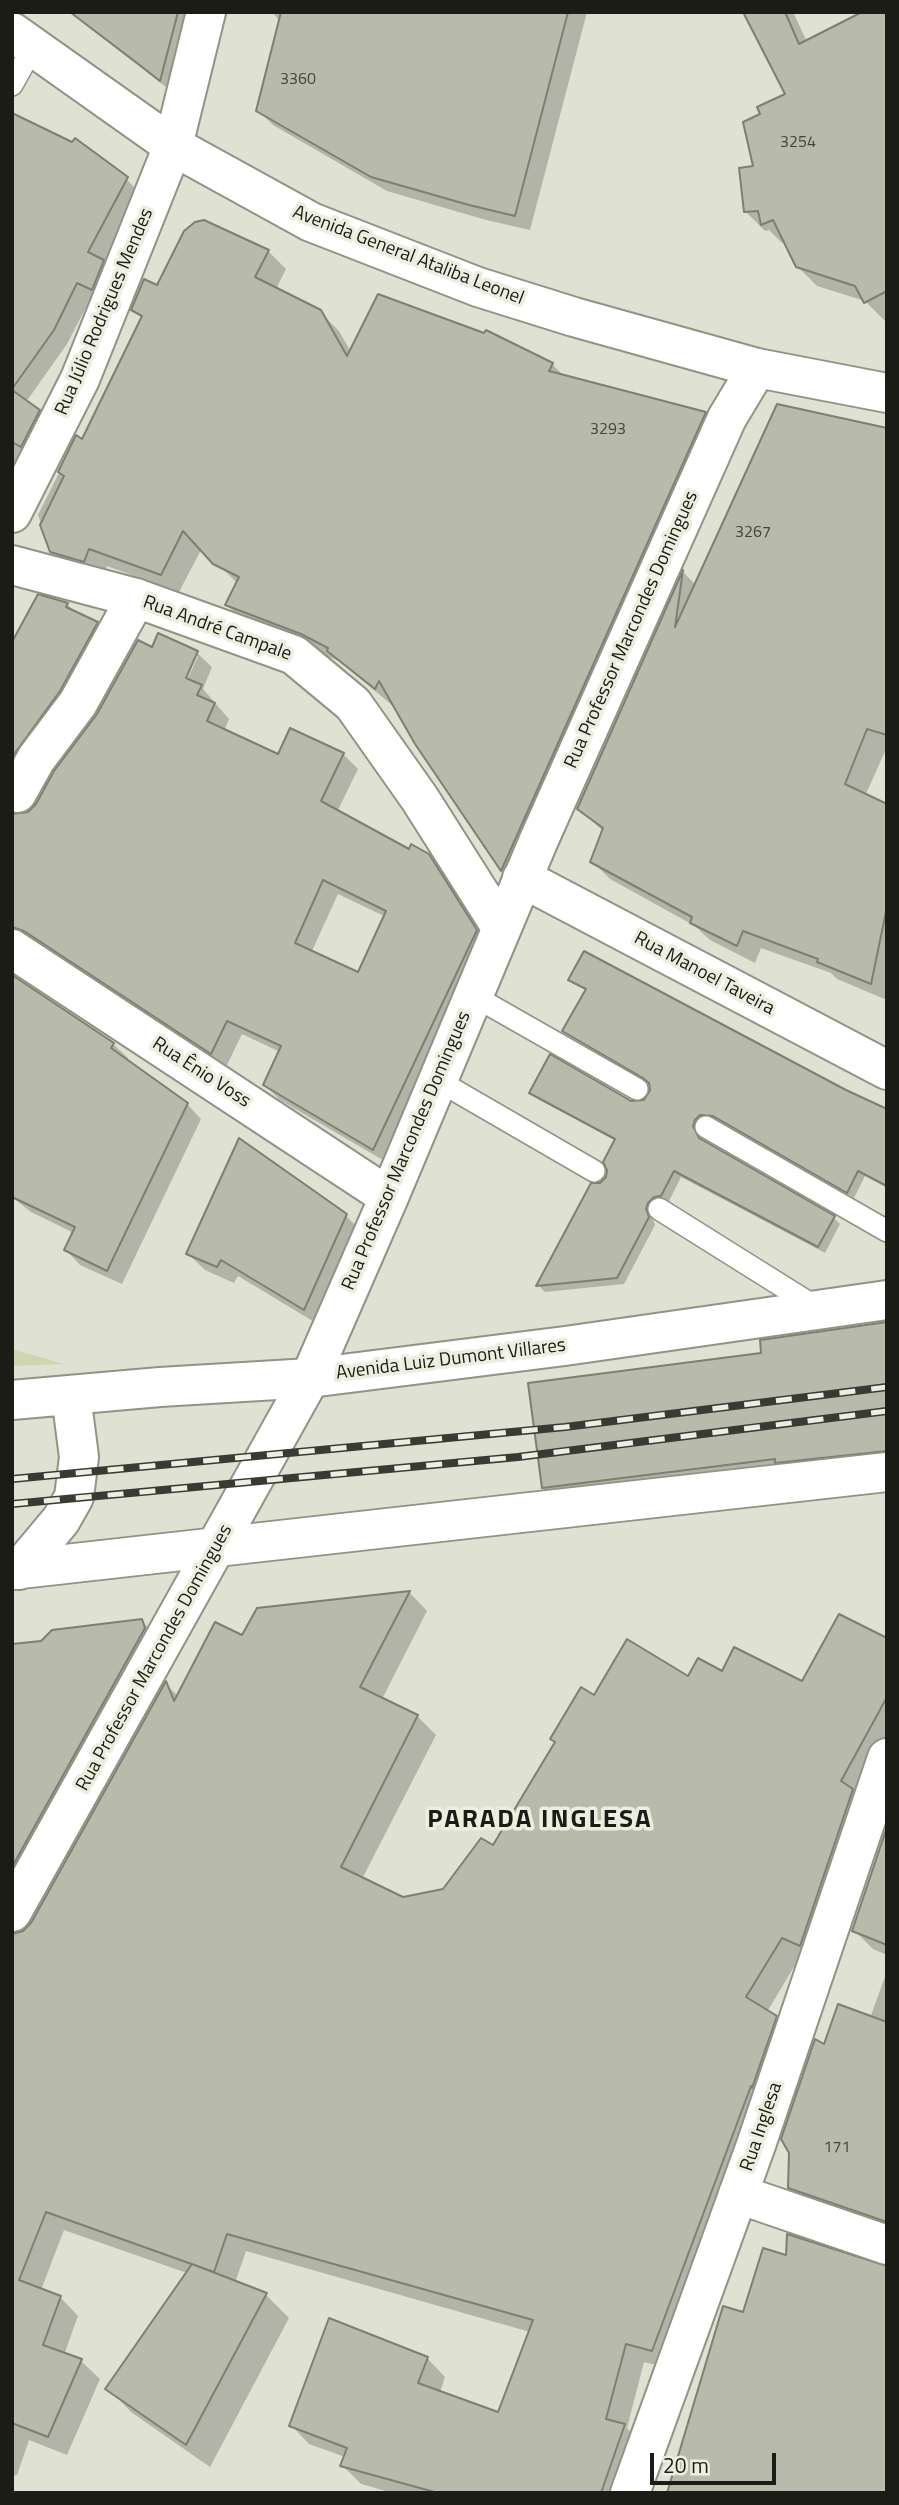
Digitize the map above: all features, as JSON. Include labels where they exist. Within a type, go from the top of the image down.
[{"type":"street","name":"Rua Júlio Rodrigues Mendes","points":[[12,513],[80,379],[173,146],[205,12]]},
{"type":"street","name":"Avenida General Ataliba Leonel","points":[[23,40],[173,146],[311,222],[478,288],[757,368],[887,393]]},
{"type":"street","name":"Rua Professor Marcondes Domingues","points":[[12,1912],[310,1378],[522,878],[727,418],[757,368]]},
{"type":"street","name":"Rua André Campale","points":[[12,565],[136,598],[294,655],[353,704],[420,799],[501,927]]},
{"type":"street","points":[[17,793],[32,765],[78,703],[136,598]]},
{"type":"street","name":"Rua Manoel Taveira","points":[[522,878],[887,1070]]},
{"type":"street","name":"Rua Ênio Voss","points":[[12,949],[389,1197]]},
{"type":"street","name":"Avenida Luiz Dumont Villares","points":[[12,1401],[310,1378],[565,1346],[887,1300]]},
{"type":"street","points":[[16,1570],[61,1520],[74,1497],[79,1457],[71,1395]]},
{"type":"street","points":[[16,1570],[887,1472]]},
{"type":"street","name":"Rua Inglesa","points":[[630,2493],[738,2194],[887,1758]]},
{"type":"street","points":[[738,2194],[887,2245]]},
{"type":"lane","points":[[12,85],[23,40]]},
{"type":"lane","points":[[472,995],[637,1089]]},
{"type":"lane","points":[[437,1080],[594,1171]]},
{"type":"lane","points":[[706,1127],[887,1231]]},
{"type":"lane","points":[[659,1209],[818,1309]]},
{"type":"green space","points":[[12,1349],[64,1364],[12,1366]]},
{"type":"building","points":[[70,12],[178,12],[160,81],[137,63]]},
{"type":"building","points":[[281,12],[568,12],[515,216],[371,177],[256,111]]},
{"type":"building","points":[[743,12],[785,12],[799,44],[862,12],[887,12],[887,291],[864,303],[855,286],[796,267],[773,220],[761,225],[758,211],[744,212],[739,168],[753,166],[743,122],[760,114],[757,107],[785,94]]},
{"type":"building","points":[[12,113],[72,142],[75,138],[128,177],[88,252],[104,260],[92,290],[77,283],[54,330],[12,389]]},
{"type":"building","points":[[204,220],[269,250],[255,277],[321,310],[347,356],[378,294],[484,333],[486,330],[553,363],[549,371],[706,412],[501,871],[415,744],[379,681],[375,689],[327,651],[328,648],[301,634],[225,605],[239,577],[213,564],[183,531],[161,575],[89,549],[84,562],[50,552],[40,525],[64,476],[58,472],[76,435],[82,439],[142,316],[131,310],[144,279],[157,285],[184,231],[195,222]]},
{"type":"building","points":[[12,390],[40,410],[21,447],[12,442]]},
{"type":"building","points":[[777,404],[887,428],[887,735],[867,729],[845,784],[887,804],[887,907],[871,984],[817,962],[818,959],[743,931],[737,946],[690,923],[692,917],[590,862],[603,828],[577,809],[683,570],[675,627]]},
{"type":"building","points":[[38,594],[68,603],[66,607],[98,622],[60,691],[12,757],[12,642]]},
{"type":"building","points":[[158,633],[198,651],[186,678],[202,685],[197,695],[215,703],[207,721],[278,754],[290,728],[344,753],[321,801],[409,849],[411,844],[429,854],[477,930],[373,1150],[263,1085],[281,1046],[227,1021],[211,1054],[24,931],[12,927],[12,814],[28,812],[36,804],[54,771],[97,714],[138,640],[152,647]],"holes":[[[323,880],[386,911],[358,972],[295,943]]]},
{"type":"building","points":[[584,951],[846,1090],[887,1109],[887,1186],[858,1171],[847,1193],[713,1116],[700,1115],[693,1126],[699,1138],[835,1216],[818,1247],[674,1171],[661,1196],[654,1197],[648,1203],[646,1209],[649,1217],[617,1278],[536,1286],[591,1183],[600,1183],[606,1177],[607,1170],[603,1162],[615,1139],[529,1093],[550,1054],[631,1101],[644,1100],[650,1090],[649,1083],[643,1078],[562,1031],[586,989],[568,980]]},
{"type":"building","points":[[12,975],[114,1043],[111,1048],[188,1103],[107,1271],[64,1250],[75,1227],[12,1197]]},
{"type":"building","points":[[239,1138],[347,1214],[304,1310],[221,1260],[217,1267],[186,1254]]},
{"type":"building","points":[[887,1322],[887,1451],[775,1463],[775,1459],[542,1488],[528,1383],[761,1353],[760,1340]]},
{"type":"building","points":[[410,1591],[360,1687],[418,1715],[341,1867],[403,1897],[443,1889],[481,1838],[493,1845],[555,1742],[550,1739],[581,1687],[594,1695],[627,1639],[688,1676],[698,1658],[722,1671],[734,1647],[802,1681],[839,1614],[887,1638],[887,1697],[841,1781],[853,1789],[800,1946],[782,1938],[746,1997],[777,2016],[752,2088],[751,2086],[652,2351],[626,2344],[606,2419],[625,2424],[601,2493],[438,2493],[340,2466],[347,2448],[289,2426],[329,2318],[428,2357],[418,2383],[498,2412],[533,2320],[227,2234],[214,2272],[46,2212],[19,2280],[61,2296],[43,2345],[82,2359],[48,2437],[12,2423],[12,1934],[23,1931],[31,1923],[166,1681],[174,1701],[215,1622],[242,1635],[257,1608]]},
{"type":"building","points":[[142,1619],[145,1628],[12,1867],[12,1644],[41,1641],[52,1630]]},
{"type":"building","points":[[887,1827],[887,1945],[852,1931]]},
{"type":"building","points":[[838,2004],[887,2022],[887,2222],[788,2188],[789,2153],[781,2139],[815,2039],[824,2044]]},
{"type":"building","points":[[787,2234],[887,2266],[887,2493],[667,2493],[723,2306],[743,2312],[763,2248],[786,2255]]},
{"type":"building","points":[[192,2264],[267,2293],[186,2445],[105,2389]]},
{"type":"railway","points":[[12,1479],[565,1427],[887,1387]]},
{"type":"railway","points":[[12,1504],[518,1457],[887,1411]]},
{"type":"district","name":"PARADA INGLESA","points":[[540,1821]]}]
